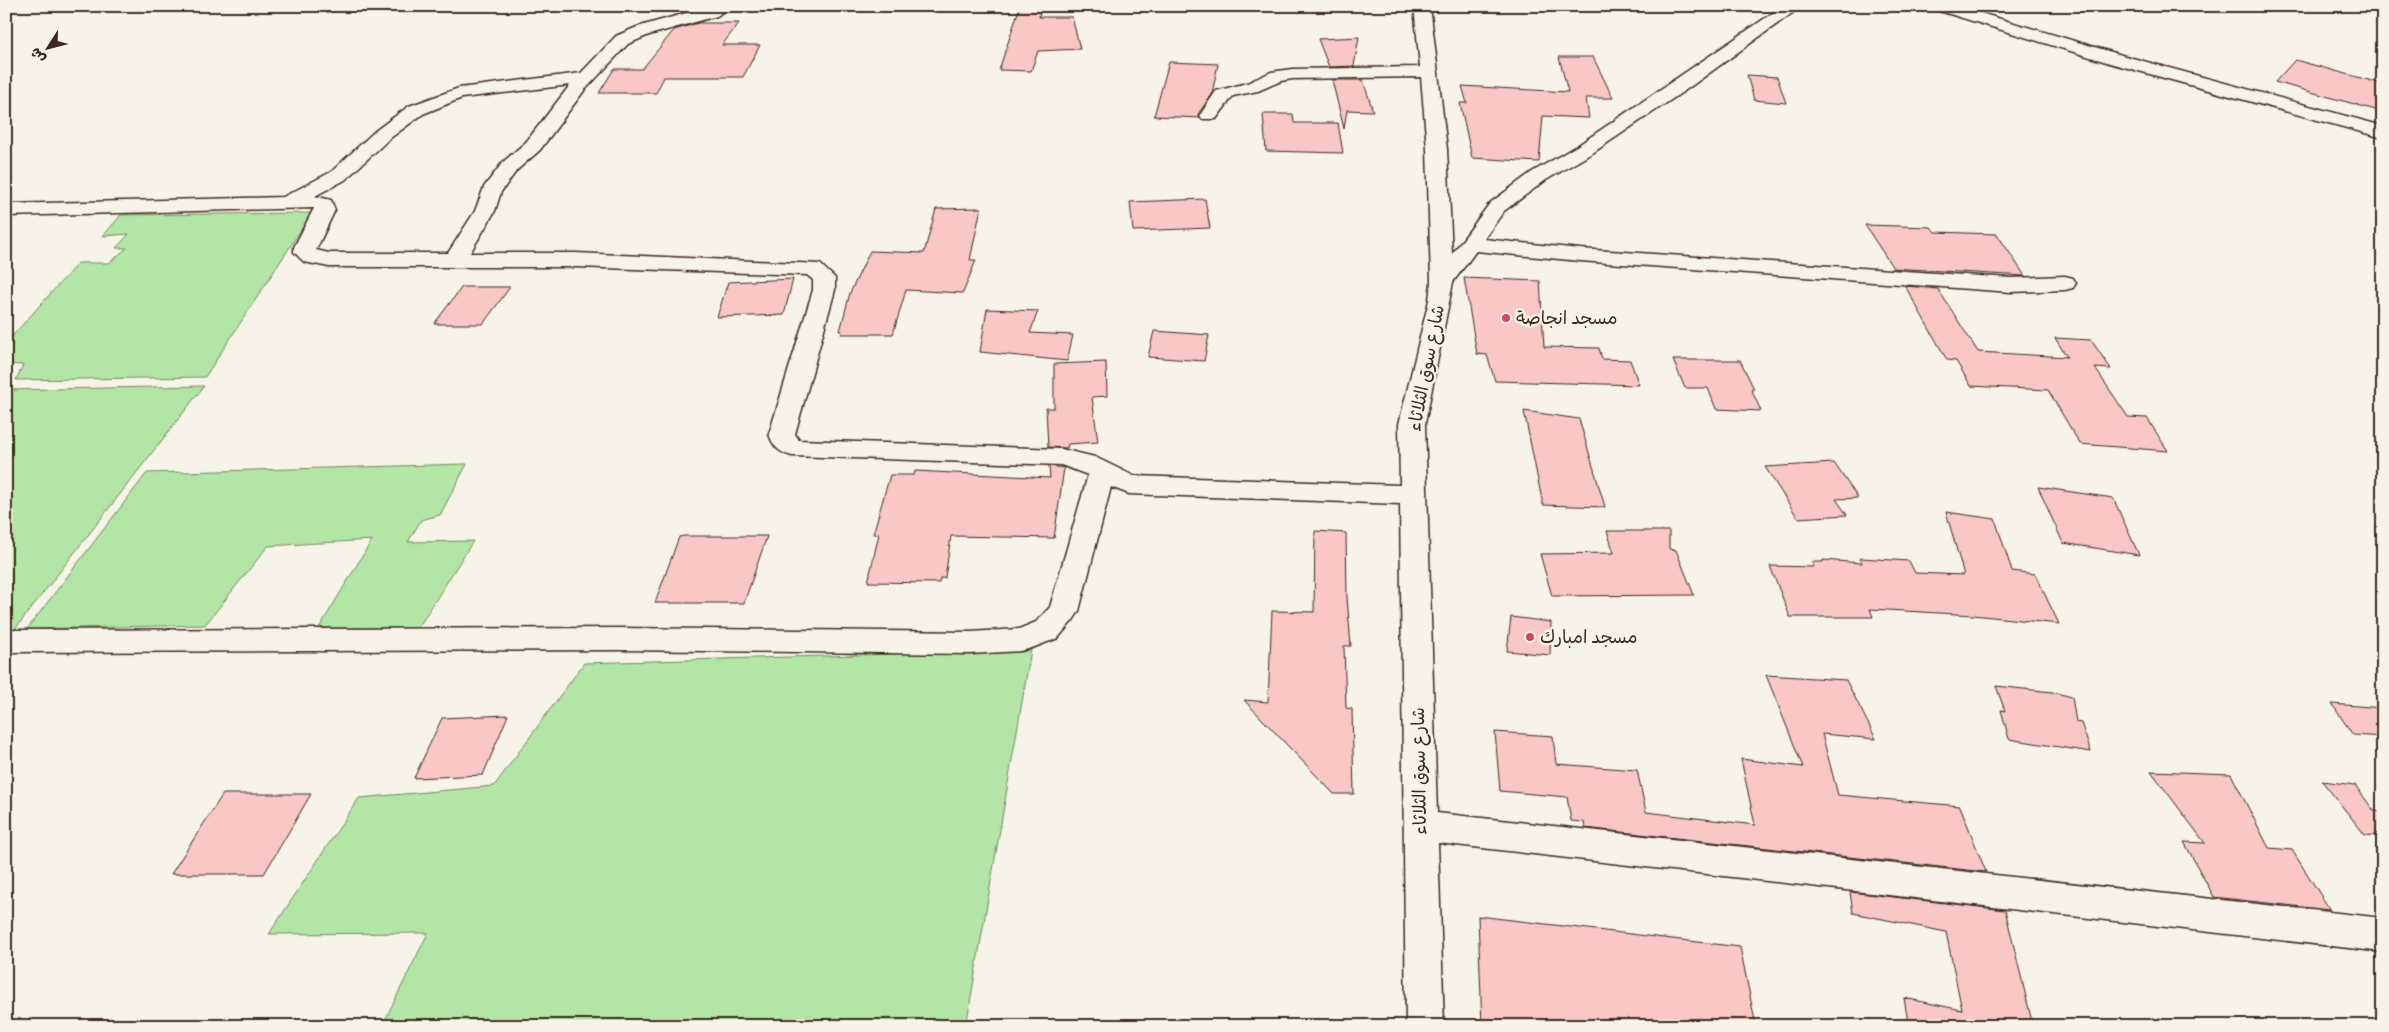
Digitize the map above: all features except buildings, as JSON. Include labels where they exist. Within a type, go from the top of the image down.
[{"type":"street","points":[[456,258],[484,211],[491,192],[510,166],[533,146],[586,78],[622,40],[630,36],[711,13],[722,6]]},
{"type":"street","points":[[1422,6],[1437,149],[1442,282]]},
{"type":"street","name":"شارع سوق الثلاثاء","points":[[1425,1026],[1412,424],[1440,300],[1442,282],[1498,207],[1539,176],[1587,148],[1794,6]]},
{"type":"street","points":[[1939,6],[2119,60],[2383,132]]},
{"type":"street","points":[[1967,6],[2383,119]]},
{"type":"street","points":[[1209,115],[1227,92],[1252,87],[1277,76],[1428,72]]},
{"type":"street","points":[[290,201],[338,176],[382,135],[416,110],[440,99],[459,93],[586,78]]},
{"type":"street","points":[[6,210],[290,201],[324,204],[325,210],[305,247],[306,252],[312,257],[329,260],[456,258],[643,262],[812,270],[824,278],[824,290],[782,434],[784,442],[792,448],[1062,457],[1086,463],[1129,485],[1414,495]]},
{"type":"street","points":[[1469,244],[1580,255],[1979,283],[2011,285],[2065,283]]},
{"type":"street","points":[[12,648],[620,639],[970,643],[1021,640],[1047,630],[1064,611],[1102,471]]},
{"type":"street","points":[[1420,826],[2383,935]]},
{"type":"green space","points":[[312,213],[205,377],[16,380],[23,365],[6,364],[6,343],[78,263],[109,263],[127,248],[116,248],[129,234],[103,236],[121,215]]},
{"type":"green space","points":[[204,386],[12,633],[6,633],[6,390]]},
{"type":"green space","points":[[467,464],[440,515],[421,520],[408,542],[473,541],[418,628],[319,628],[372,540],[268,546],[205,625],[27,629],[147,473]]},
{"type":"green space","points":[[1031,650],[966,1026],[382,1026],[428,933],[269,934],[359,798],[494,786],[584,663]]},
{"type":"place","name":"مسجد انجاصة","points":[[1506,318]]},
{"type":"place","name":"مسجد امبارك","points":[[1530,637]]}]
